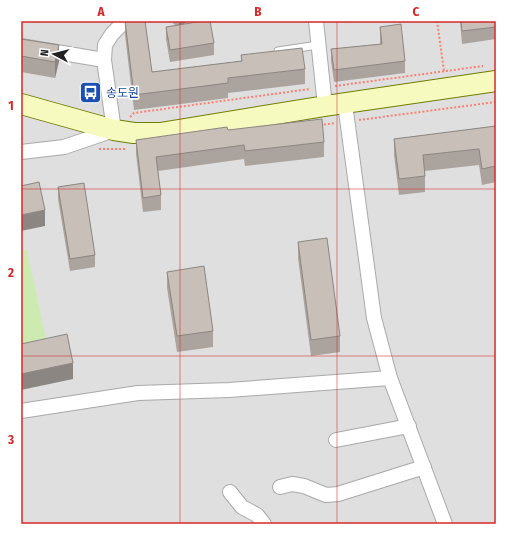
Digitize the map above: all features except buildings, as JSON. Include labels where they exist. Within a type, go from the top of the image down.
[{"type":"main road","points":[[21,104],[114,130],[134,133],[160,133],[324,97],[345,104],[492,73]]},
{"type":"street","points":[[21,152],[64,147],[114,130],[104,60],[105,45],[112,34],[125,21]]},
{"type":"street","points":[[316,21],[324,97]]},
{"type":"street","points":[[21,46],[104,60]]},
{"type":"street","points":[[345,104],[374,318],[390,378],[445,524]]},
{"type":"street","points":[[21,411],[138,393],[229,390],[390,378]]},
{"type":"street","points":[[336,440],[409,426]]},
{"type":"street","points":[[280,487],[292,484],[304,486],[326,495],[338,494],[424,467]]},
{"type":"street","points":[[230,492],[242,507],[257,515],[264,524]]},
{"type":"lane","points":[[278,51],[318,45]]},
{"type":"path","points":[[437,21],[444,71]]},
{"type":"path","points":[[114,130],[134,113],[324,97],[444,71],[492,73]]},
{"type":"shaded area","points":[[21,21],[496,21],[496,524],[21,524]]},
{"type":"green space","points":[[27,250],[46,339],[21,344],[21,251]]},
{"type":"place","name":"송도원","points":[[91,93]]}]
